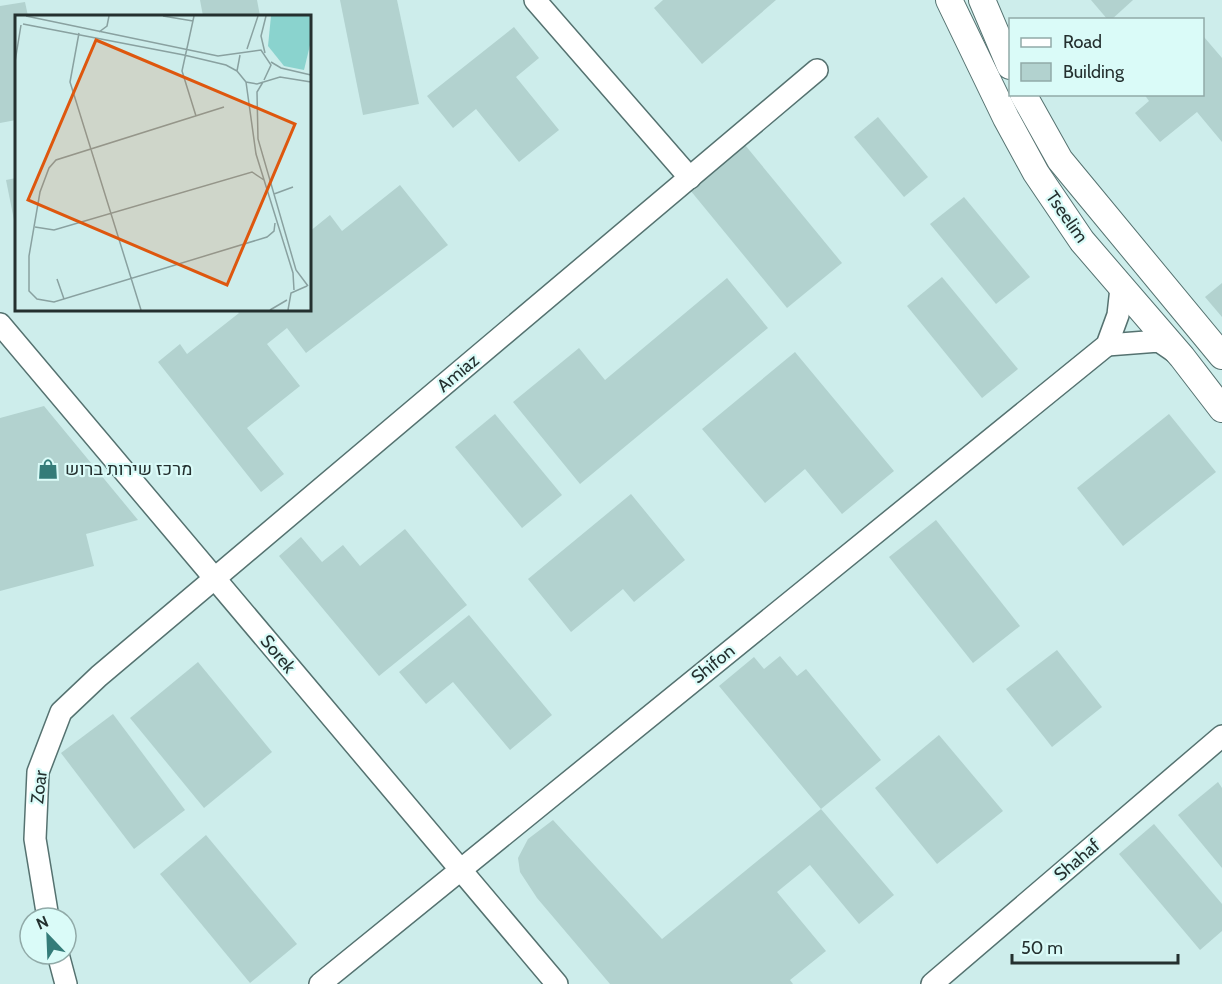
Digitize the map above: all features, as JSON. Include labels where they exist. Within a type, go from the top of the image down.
[{"type":"street","points":[[535,0],[690,178]]},
{"type":"street","name":"Tseelim","points":[[949,0],[1006,118],[1036,173],[1082,241],[1182,357],[1222,409]]},
{"type":"street","points":[[982,0],[1009,61]]},
{"type":"street","name":"Amiaz","points":[[99,676],[817,70]]},
{"type":"street","name":"Tseelim","points":[[1024,96],[1060,160],[1222,356]]},
{"type":"street","points":[[1082,241],[1122,288],[1118,315],[1107,345],[1159,340],[1182,357]]},
{"type":"street","name":"Sorek","points":[[0,324],[557,984]]},
{"type":"street","name":"Shifon","points":[[320,984],[1107,345]]},
{"type":"street","name":"Zoar","points":[[46,906],[34,839],[38,772],[61,712],[99,676]]},
{"type":"street","name":"Shahaf","points":[[932,984],[1222,736]]},
{"type":"street","points":[[61,966],[66,984]]},
{"type":"building","points":[[200,0],[257,0],[260,15],[203,15]]},
{"type":"building","points":[[340,0],[397,0],[419,104],[363,115]]},
{"type":"building","points":[[663,0],[776,0],[702,64],[654,8]]},
{"type":"building","points":[[1091,0],[1133,0],[1113,18],[1106,18]]},
{"type":"building","points":[[25,2],[28,15],[15,15],[15,120],[0,123],[0,6]]},
{"type":"building","points":[[514,27],[539,58],[516,77],[559,130],[519,162],[476,109],[453,128],[427,96]]},
{"type":"building","points":[[1204,37],[1222,58],[1222,142],[1197,112],[1160,142],[1135,113],[1149,101],[1145,96],[1204,96]]},
{"type":"building","points":[[878,117],[928,177],[904,197],[854,137]]},
{"type":"building","points":[[745,145],[842,263],[787,308],[690,190]]},
{"type":"building","points":[[15,178],[15,225],[6,180]]},
{"type":"building","points":[[400,185],[448,245],[306,353],[287,328],[267,344],[300,386],[247,428],[284,474],[261,492],[158,362],[180,344],[187,354],[239,313],[236,310],[310,310],[310,231],[330,215],[342,231]]},
{"type":"building","points":[[964,197],[1030,277],[996,304],[930,224]]},
{"type":"building","points":[[942,277],[1018,369],[982,398],[907,306]]},
{"type":"building","points":[[727,278],[768,328],[580,484],[513,402],[579,348],[605,380]]},
{"type":"building","points":[[1222,283],[1222,317],[1205,297]]},
{"type":"building","points":[[795,352],[894,471],[842,514],[805,469],[765,503],[702,429]]},
{"type":"building","name":"מרכז שירות ברוש","points":[[44,406],[138,520],[86,534],[94,566],[0,591],[0,418]]},
{"type":"building","points":[[495,414],[562,495],[522,528],[455,447]]},
{"type":"building","points":[[1169,414],[1216,472],[1123,546],[1077,488]]},
{"type":"building","points":[[631,494],[685,560],[634,602],[623,589],[571,632],[528,579]]},
{"type":"building","points":[[936,520],[1020,626],[973,663],[889,557]]},
{"type":"building","points":[[405,529],[467,605],[379,676],[279,556],[301,537],[322,562],[343,545],[360,566]]},
{"type":"building","points":[[469,615],[552,715],[510,750],[453,682],[426,704],[399,672]]},
{"type":"building","points":[[1057,650],[1102,707],[1052,747],[1006,689]]},
{"type":"building","points":[[780,656],[797,676],[806,669],[881,760],[821,809],[719,686],[754,657],[764,669]]},
{"type":"building","points":[[198,662],[272,752],[204,808],[130,718]]},
{"type":"building","points":[[113,714],[185,810],[134,849],[61,753]]},
{"type":"building","points":[[939,735],[1003,811],[937,864],[875,788]]},
{"type":"building","points":[[1218,782],[1222,788],[1222,868],[1178,815]]},
{"type":"building","points":[[821,809],[894,895],[859,924],[810,865],[777,892],[826,951],[790,980],[793,984],[610,984],[537,898],[520,872],[518,858],[528,839],[553,820],[662,939]]},
{"type":"building","points":[[1154,824],[1222,904],[1222,931],[1200,950],[1119,854]]},
{"type":"building","points":[[206,835],[297,944],[250,983],[160,874]]},
{"type":"place","name":"מרכז שירות ברוש","points":[[48,469]]}]
